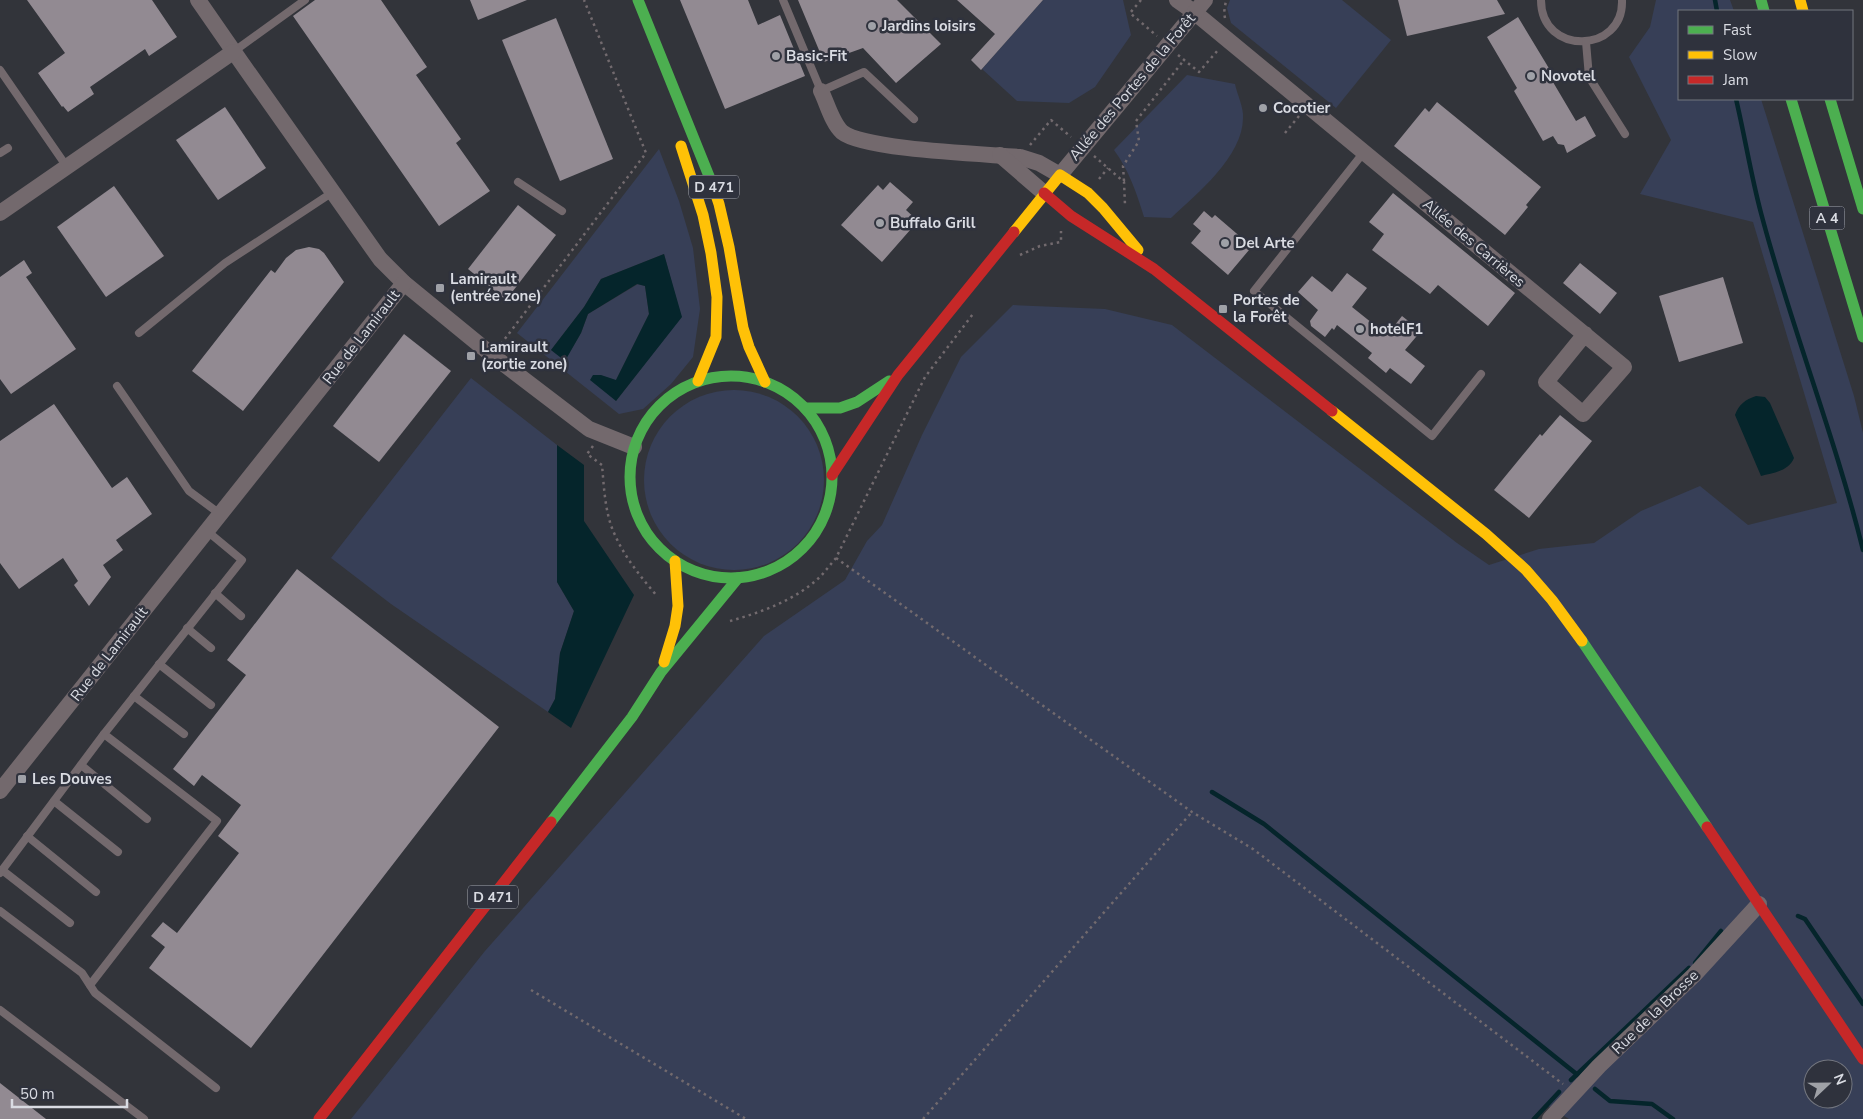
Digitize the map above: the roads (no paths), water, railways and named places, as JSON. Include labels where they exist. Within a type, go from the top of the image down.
[{"type":"main road","name":"D 471","points":[[638,0],[714,188],[729,247],[744,328],[749,347],[765,382]]},
{"type":"main road","name":"A 4","points":[[1791,100],[1863,337]]},
{"type":"main road","name":"A 4","points":[[1830,100],[1863,209]]},
{"type":"main road","name":"D 471","points":[[677,135],[703,215],[711,253],[716,297],[716,337],[698,381]]},
{"type":"main road","points":[[832,475],[898,374],[1060,175],[1088,192],[1154,269]]},
{"type":"main road","points":[[1044,193],[1070,216],[1154,269],[1427,485],[1526,570],[1552,600],[1574,630],[1863,1059]]},
{"type":"main road","points":[[1054,218],[1070,216]]},
{"type":"main road","points":[[1018,225],[1037,221]]},
{"type":"main road","points":[[804,408],[840,408],[857,402],[898,374]]},
{"type":"main road","points":[[732,376],[765,382],[786,392],[804,408],[819,428],[829,450],[832,475],[828,506],[816,533],[795,556],[768,571],[738,578],[705,575],[674,561],[651,539],[636,511],[630,479],[634,447],[652,414],[665,400],[681,389],[698,381],[715,377],[732,376]]},
{"type":"main road","name":"D 471","points":[[661,672],[678,606],[674,561]]},
{"type":"main road","name":"D 471","points":[[319,1119],[632,717],[661,672],[738,578]]},
{"type":"street","name":"Rue de Lamirault","points":[[0,791],[404,283],[380,259],[198,0]]},
{"type":"street","name":"Allée des Carrières","points":[[1177,0],[1195,4],[1307,106],[1364,152],[1585,334],[1624,367],[1583,414],[1546,382],[1585,334]]},
{"type":"street","name":"Allée des Portes de la Forêt","points":[[1060,175],[1167,45],[1195,4]]},
{"type":"street","points":[[0,213],[233,52]]},
{"type":"street","points":[[821,91],[838,126],[851,138],[891,146],[1020,157],[1039,163],[1060,175]]},
{"type":"street","points":[[1000,155],[1044,193]]},
{"type":"street","points":[[404,283],[492,355],[589,429],[634,447]]},
{"type":"street","name":"Rue de la Brosse","points":[[1550,1119],[1599,1066],[1694,975],[1759,904]]},
{"type":"lane","points":[[233,52],[304,0]]},
{"type":"lane","points":[[783,0],[821,91],[864,72],[914,119]]},
{"type":"lane","points":[[1541,0],[1541,8],[1546,23],[1557,34],[1570,41],[1586,42],[1600,38],[1611,30],[1619,17],[1622,0]]},
{"type":"lane","points":[[1586,42],[1589,77],[1626,134]]},
{"type":"lane","points":[[0,70],[66,167]]},
{"type":"lane","points":[[0,153],[8,148]]},
{"type":"lane","points":[[1364,152],[1254,291],[1432,436],[1481,374]]},
{"type":"lane","points":[[518,182],[562,211]]},
{"type":"lane","points":[[139,333],[225,263],[332,192]]},
{"type":"lane","points":[[117,386],[189,491],[220,514]]},
{"type":"lane","points":[[70,923],[1,871],[104,734],[242,560],[206,531]]},
{"type":"lane","points":[[215,593],[241,616]]},
{"type":"lane","points":[[187,628],[211,648]]},
{"type":"lane","points":[[159,664],[212,705]]},
{"type":"lane","points":[[134,696],[184,734]]},
{"type":"lane","points":[[90,985],[217,821],[104,734]]},
{"type":"lane","points":[[81,766],[147,819]]},
{"type":"lane","points":[[54,801],[118,852]]},
{"type":"lane","points":[[27,836],[96,892]]},
{"type":"lane","points":[[0,910],[82,973],[95,993],[216,1088]]},
{"type":"lane","points":[[0,1010],[144,1119]]},
{"type":"waterway","points":[[1715,0],[1717,10]]},
{"type":"waterway","points":[[1736,100],[1757,199],[1773,256],[1852,507],[1863,550]]},
{"type":"waterway","points":[[1212,792],[1264,824],[1579,1076]]},
{"type":"waterway","points":[[1798,916],[1805,919],[1863,1004]]},
{"type":"waterway","points":[[1695,963],[1721,931]]},
{"type":"waterway","points":[[1571,1080],[1689,968]]},
{"type":"waterway","points":[[1595,1089],[1610,1101],[1652,1104],[1673,1119]]},
{"type":"waterway","points":[[1534,1119],[1559,1092]]},
{"type":"place","name":"Jardins loisirs","points":[[872,26]]},
{"type":"place","name":"Basic-Fit","points":[[776,56]]},
{"type":"place","name":"Novotel","points":[[1531,76]]},
{"type":"place","name":"Cocotier","points":[[1263,108]]},
{"type":"place","name":"Buffalo Grill","points":[[880,223]]},
{"type":"place","name":"Del Arte","points":[[1225,243]]},
{"type":"place","name":"Lamirault (entrée zone)","points":[[440,288]]},
{"type":"place","name":"Portes de la Forêt","points":[[1223,309]]},
{"type":"place","name":"hotelF1","points":[[1360,329]]},
{"type":"place","name":"Lamirault (zortie zone)","points":[[471,356]]},
{"type":"place","name":"Les Douves","points":[[22,779]]}]
